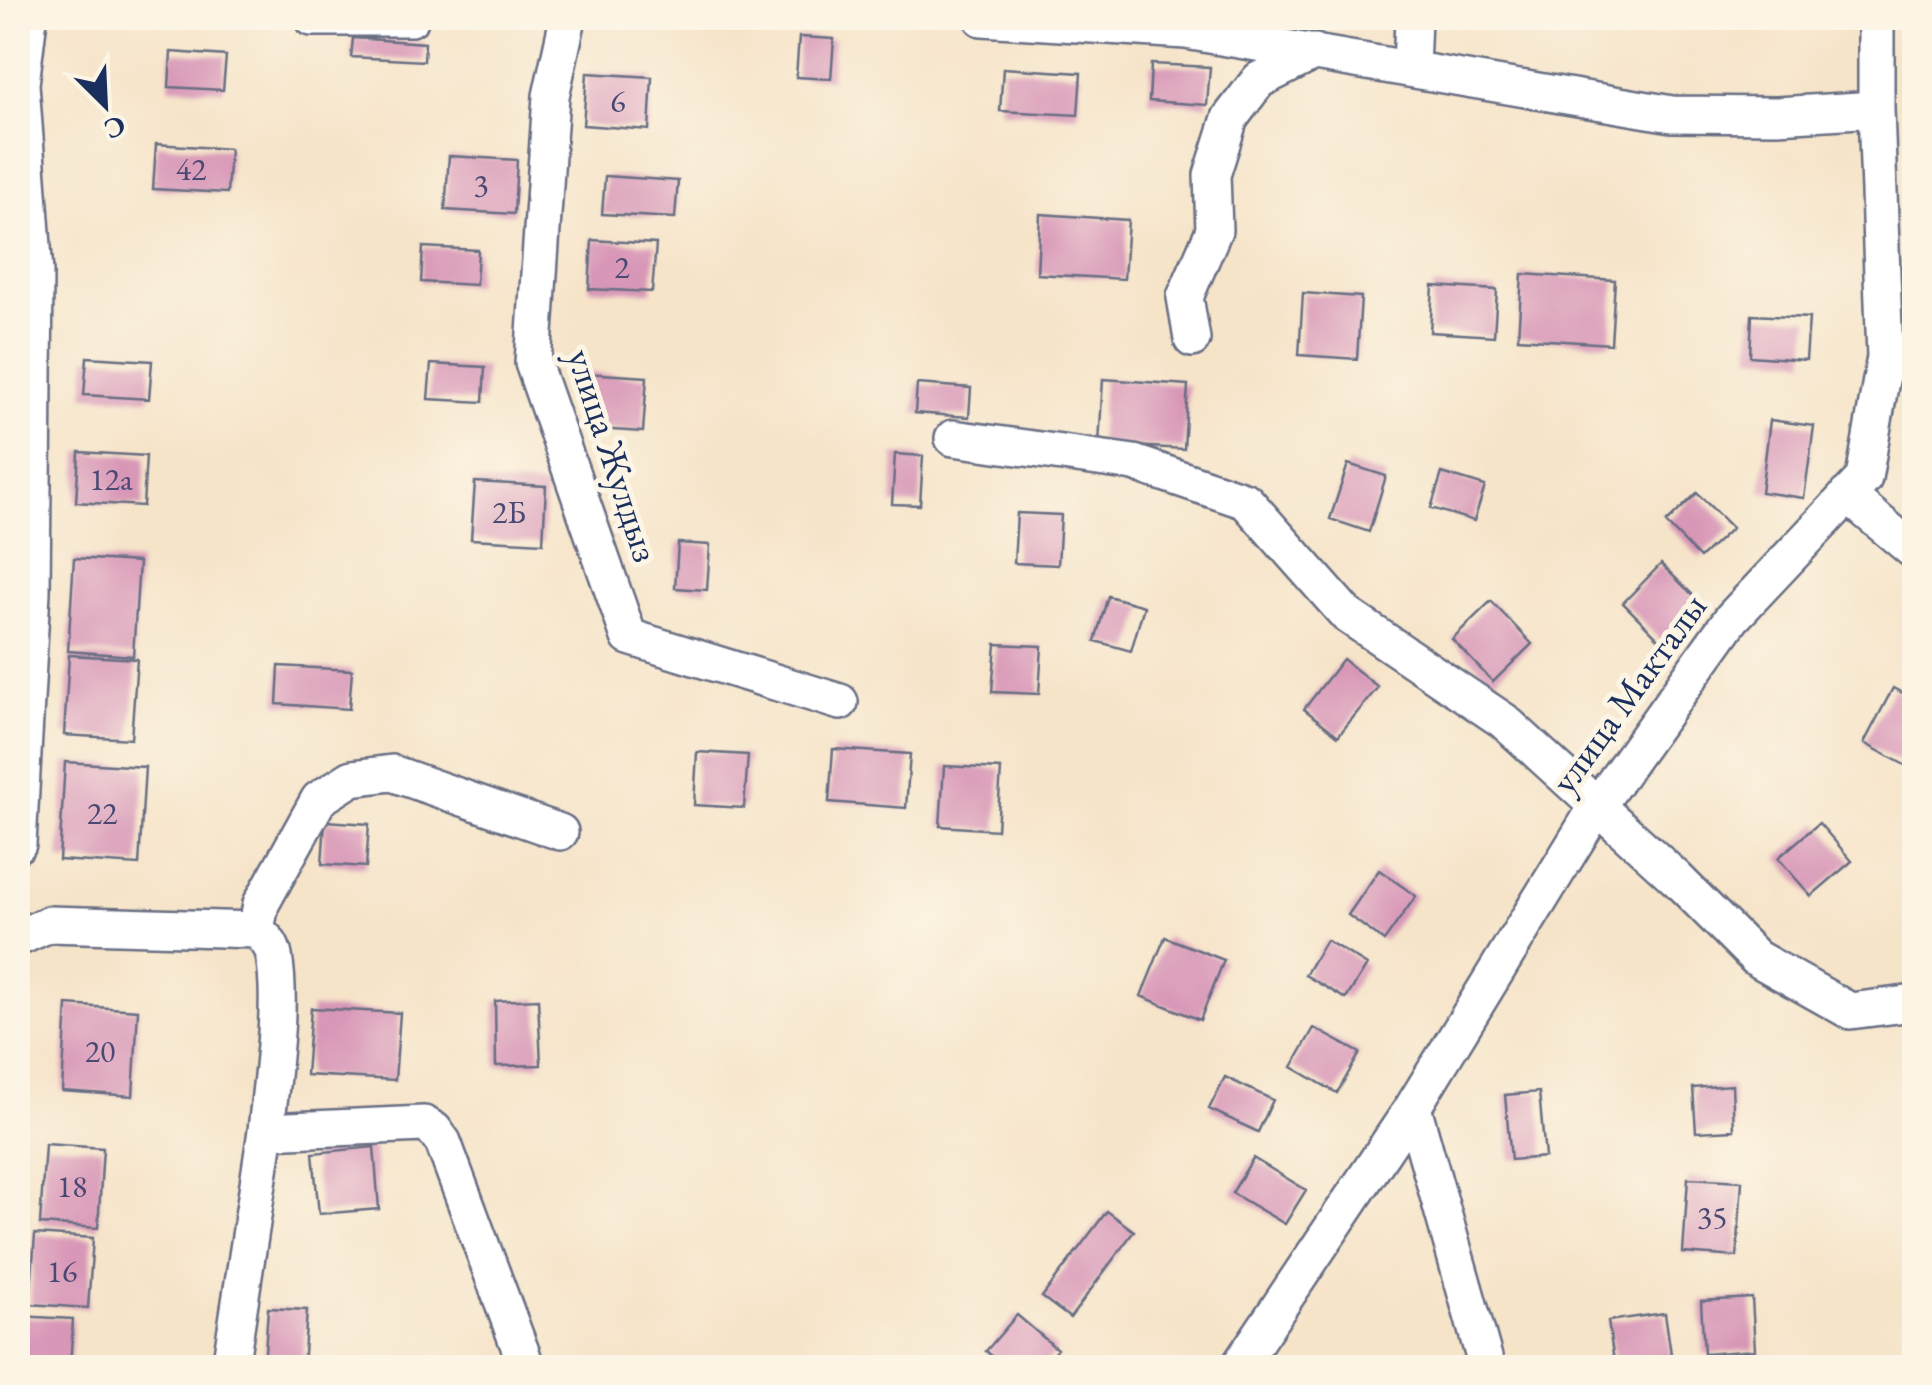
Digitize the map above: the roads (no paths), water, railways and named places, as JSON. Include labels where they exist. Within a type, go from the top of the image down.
[{"type":"street","points":[[18,844],[32,592],[35,273],[21,84],[29,18]]},
{"type":"street","points":[[312,18],[410,18]]},
{"type":"street","name":"улица Жулдыз","points":[[568,18],[551,96],[532,363],[629,637],[840,702]]},
{"type":"street","points":[[982,18],[1186,30],[1672,114],[1777,115],[1876,108]]},
{"type":"street","points":[[1412,69],[1414,18]]},
{"type":"street","name":"улица Макталы","points":[[1238,1368],[1413,1107],[1598,805],[1732,618],[1864,478],[1900,355],[1876,108],[1876,18]]},
{"type":"street","points":[[1192,340],[1185,297],[1214,230],[1212,175],[1230,118],[1260,80],[1315,52]]},
{"type":"street","points":[[954,438],[1134,463],[1246,501],[1347,615],[1504,721],[1598,805],[1756,958],[1850,1011],[1914,1003]]},
{"type":"street","points":[[1847,495],[1914,551]]},
{"type":"street","points":[[256,930],[261,904],[319,799],[352,778],[392,773],[560,832]]},
{"type":"street","points":[[18,938],[49,924],[256,930],[268,940],[274,954],[276,1034],[266,1131],[230,1368]]},
{"type":"street","points":[[1413,1107],[1487,1368]]},
{"type":"street","points":[[266,1131],[424,1124],[434,1130],[443,1142],[490,1262],[524,1368]]}]
